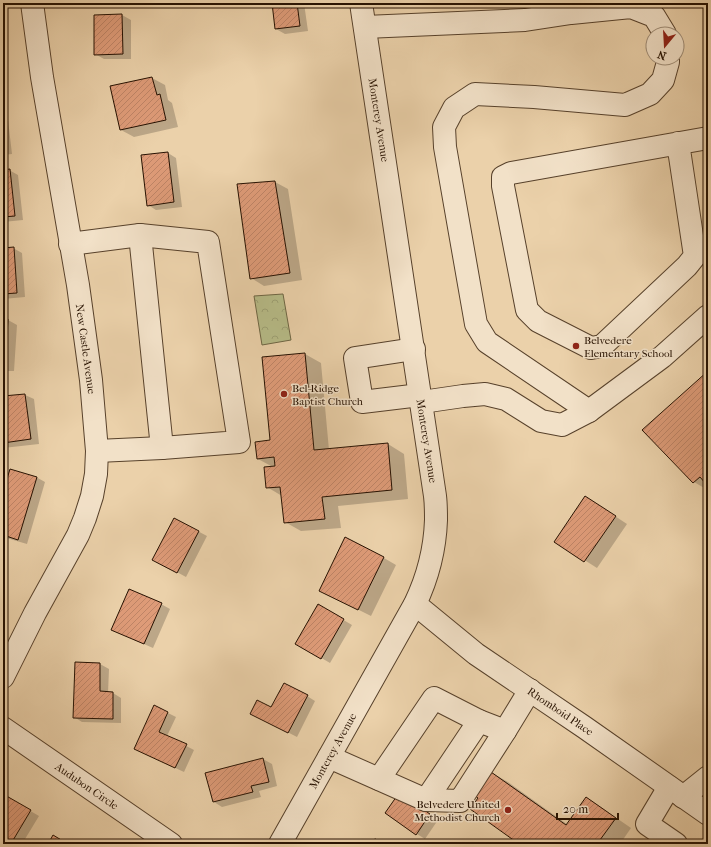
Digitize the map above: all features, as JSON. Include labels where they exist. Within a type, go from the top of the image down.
[{"type":"street","name":"New Castle Avenue","points":[[3,677],[35,613],[78,535],[92,496],[96,474],[97,451],[91,380],[78,285],[42,77],[32,3]]},
{"type":"street","name":"Monterey Avenue","points":[[280,844],[420,595],[434,546],[436,496],[362,3]]},
{"type":"street","points":[[365,27],[525,20],[571,13],[631,7],[654,16],[660,26]]},
{"type":"street","points":[[589,411],[487,342],[476,324],[445,147],[444,127],[454,108],[475,94],[534,97],[625,105],[650,94],[664,80],[667,66]]},
{"type":"street","points":[[678,143],[695,256],[687,266],[602,346],[591,348],[538,321],[527,310],[503,186],[503,177],[511,173],[678,143],[708,138]]},
{"type":"street","points":[[140,235],[162,448]]},
{"type":"street","points":[[70,244],[140,235],[208,242],[239,442],[97,451]]},
{"type":"street","points":[[414,349],[355,358],[362,402],[486,394],[506,399],[541,421],[562,425],[589,411],[662,357],[708,316]]},
{"type":"street","name":"Rhomboid Place","points":[[415,604],[476,654],[708,814]]},
{"type":"street","points":[[329,757],[426,800],[460,801],[530,690]]},
{"type":"street","points":[[379,779],[434,698],[479,721],[505,731]]},
{"type":"street","points":[[426,800],[479,721]]},
{"type":"street","name":"Audubon Circle","points":[[3,728],[171,844]]},
{"type":"street","points":[[676,844],[647,824],[676,792],[708,777]]},
{"type":"green space","points":[[283,294],[291,340],[262,345],[254,296]]},
{"type":"building","points":[[272,3],[297,3],[300,26],[275,29]]},
{"type":"building","points":[[122,14],[123,54],[94,55],[94,15]]},
{"type":"building","points":[[152,77],[157,95],[160,94],[166,120],[120,130],[110,86]]},
{"type":"building","points":[[168,152],[174,202],[147,206],[141,155]]},
{"type":"building","points":[[10,169],[15,216],[3,217],[3,170]]},
{"type":"building","points":[[275,181],[290,273],[250,279],[237,184]]},
{"type":"building","points":[[14,247],[17,293],[3,294],[3,248]]},
{"type":"building","points":[[3,319],[8,319],[5,367],[3,367]]},
{"type":"building","points":[[305,353],[314,450],[388,443],[392,490],[322,497],[325,519],[284,523],[280,487],[266,488],[264,467],[275,466],[274,457],[257,459],[255,442],[270,440],[262,357]]},
{"type":"building","points":[[708,371],[708,483],[706,484],[700,477],[693,483],[642,430]]},
{"type":"building","points":[[25,394],[31,439],[3,443],[3,396]]},
{"type":"building","points":[[10,469],[37,477],[18,540],[3,535],[3,492]]},
{"type":"building","points":[[585,496],[616,516],[584,562],[554,542]]},
{"type":"building","points":[[174,518],[199,531],[177,573],[152,560]]},
{"type":"building","points":[[345,537],[384,557],[358,610],[319,591]]},
{"type":"building","points":[[129,589],[162,603],[144,644],[111,630]]},
{"type":"building","points":[[318,604],[344,619],[321,659],[295,644]]},
{"type":"building","points":[[75,662],[100,663],[100,691],[113,692],[113,719],[73,718]]},
{"type":"building","points":[[284,683],[308,695],[288,733],[250,714],[257,700],[271,707]]},
{"type":"building","points":[[154,705],[168,712],[159,732],[187,744],[175,768],[134,749]]},
{"type":"building","points":[[263,758],[269,782],[251,786],[253,792],[213,802],[205,773]]},
{"type":"building","points":[[491,772],[566,825],[586,797],[616,818],[597,844],[519,844],[470,809],[478,798],[460,785]]},
{"type":"building","points":[[399,793],[430,814],[416,835],[385,813]]},
{"type":"building","points":[[3,794],[31,810],[12,842],[3,837]]},
{"type":"building","points":[[53,835],[68,844],[48,844]]},
{"type":"building","points":[[376,839],[377,844],[353,844]]},
{"type":"place","name":"Belvedere Elementary School","points":[[576,346]]},
{"type":"place","name":"Bel-Ridge Baptist Church","points":[[284,394]]},
{"type":"place","name":"Belvedere United Methodist Church","points":[[508,810]]}]
